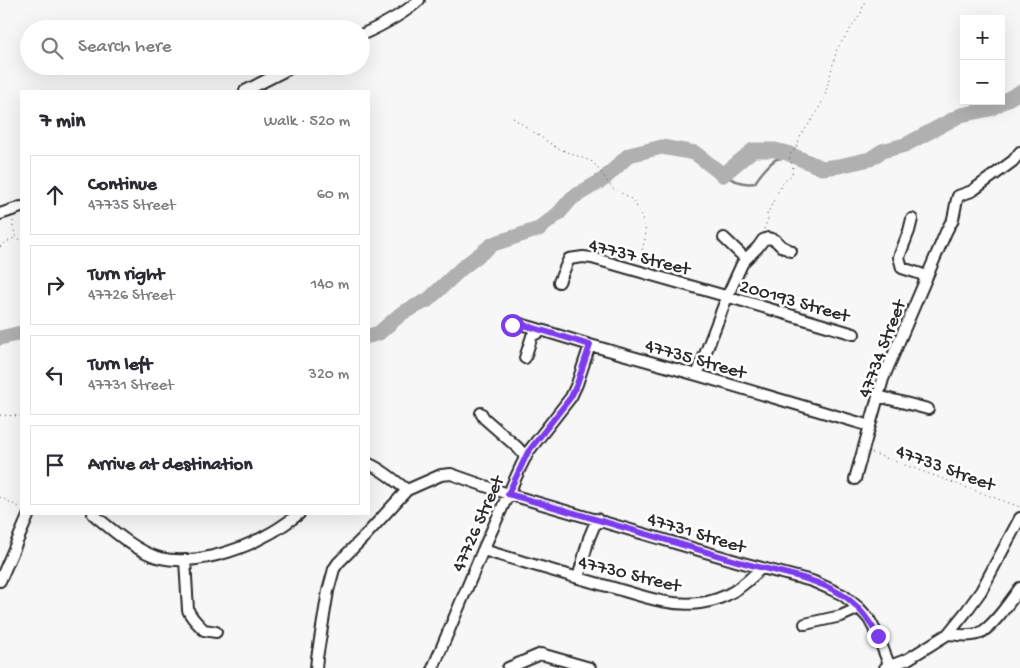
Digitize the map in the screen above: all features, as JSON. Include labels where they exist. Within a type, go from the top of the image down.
[{"type":"street","points":[[370,30],[411,8],[419,0]]},
{"type":"street","points":[[247,90],[276,75]]},
{"type":"street","name":"47734 Street","points":[[855,479],[888,366],[952,222],[955,211],[954,198],[972,191],[1013,161],[1020,152]]},
{"type":"street","points":[[0,214],[17,208]]},
{"type":"street","points":[[912,219],[899,258],[902,268],[921,274],[926,279]]},
{"type":"street","points":[[724,238],[746,259]]},
{"type":"street","points":[[697,375],[727,297],[746,259],[763,240],[768,238],[775,240],[781,246],[791,251]]},
{"type":"street","name":"47737 Street","points":[[559,282],[569,259],[583,256],[727,297]]},
{"type":"street","name":"200193 Street","points":[[727,297],[854,334]]},
{"type":"street","name":"47735 Street","points":[[512,325],[520,324],[542,330],[870,426]]},
{"type":"street","points":[[525,358],[532,336],[542,330]]},
{"type":"street","name":"47726 Street","points":[[433,668],[508,494],[526,457],[571,397],[590,345]]},
{"type":"street","points":[[878,396],[928,409]]},
{"type":"street","points":[[481,413],[526,457]]},
{"type":"street","points":[[316,668],[316,658],[328,591],[334,569],[406,490],[370,465]]},
{"type":"street","name":"47731 Street","points":[[406,490],[441,475],[450,474],[508,494],[761,568],[812,581],[843,595],[859,608],[878,636],[888,667]]},
{"type":"street","points":[[0,580],[29,515]]},
{"type":"street","points":[[94,515],[137,548],[159,558],[186,560],[215,556],[240,547],[266,536],[298,515]]},
{"type":"street","points":[[888,667],[908,659],[948,634],[981,591],[1020,518]]},
{"type":"street","points":[[578,578],[589,538],[597,519]]},
{"type":"street","name":"47730 Street","points":[[483,550],[670,603],[701,603],[720,598],[735,591],[761,568]]},
{"type":"street","points":[[186,560],[188,610],[190,615],[204,630],[216,632]]},
{"type":"street","points":[[948,634],[966,635],[979,633],[994,621],[1020,588]]},
{"type":"street","points":[[805,624],[841,616],[859,608]]},
{"type":"street","points":[[508,668],[541,654],[590,668]]},
{"type":"path","points":[[765,239],[764,229],[768,219],[767,214],[783,182],[792,175],[793,168],[789,156],[796,148],[804,130],[816,114],[825,96],[837,49],[861,13],[865,0]]},
{"type":"path","points":[[514,118],[557,148],[594,162],[611,186],[635,203],[646,232],[639,260],[640,272]]},
{"type":"path","points":[[17,208],[13,227],[16,237],[20,239]]},
{"type":"path","points":[[0,247],[5,242],[16,237]]},
{"type":"path","points":[[0,415],[20,416]]},
{"type":"path","name":"47733 Street","points":[[864,450],[1020,507]]},
{"type":"path","points":[[0,497],[20,507]]},
{"type":"waterway","points":[[370,336],[379,333],[402,313],[428,300],[462,268],[493,244],[539,229],[559,213],[572,198],[604,179],[629,155],[662,147],[695,153],[723,175],[753,150],[775,150],[787,153],[822,168],[839,166],[870,159],[882,151],[905,145],[961,115],[990,109],[1020,92]]},
{"type":"waterway","points":[[723,175],[742,183],[755,183],[774,160],[793,156]]},
{"type":"waterway","points":[[0,338],[20,333]]},
{"type":"route","points":[[512,325],[520,324],[590,345],[571,397],[528,452],[508,494],[743,563],[812,581],[843,595],[859,608],[878,636]]}]
